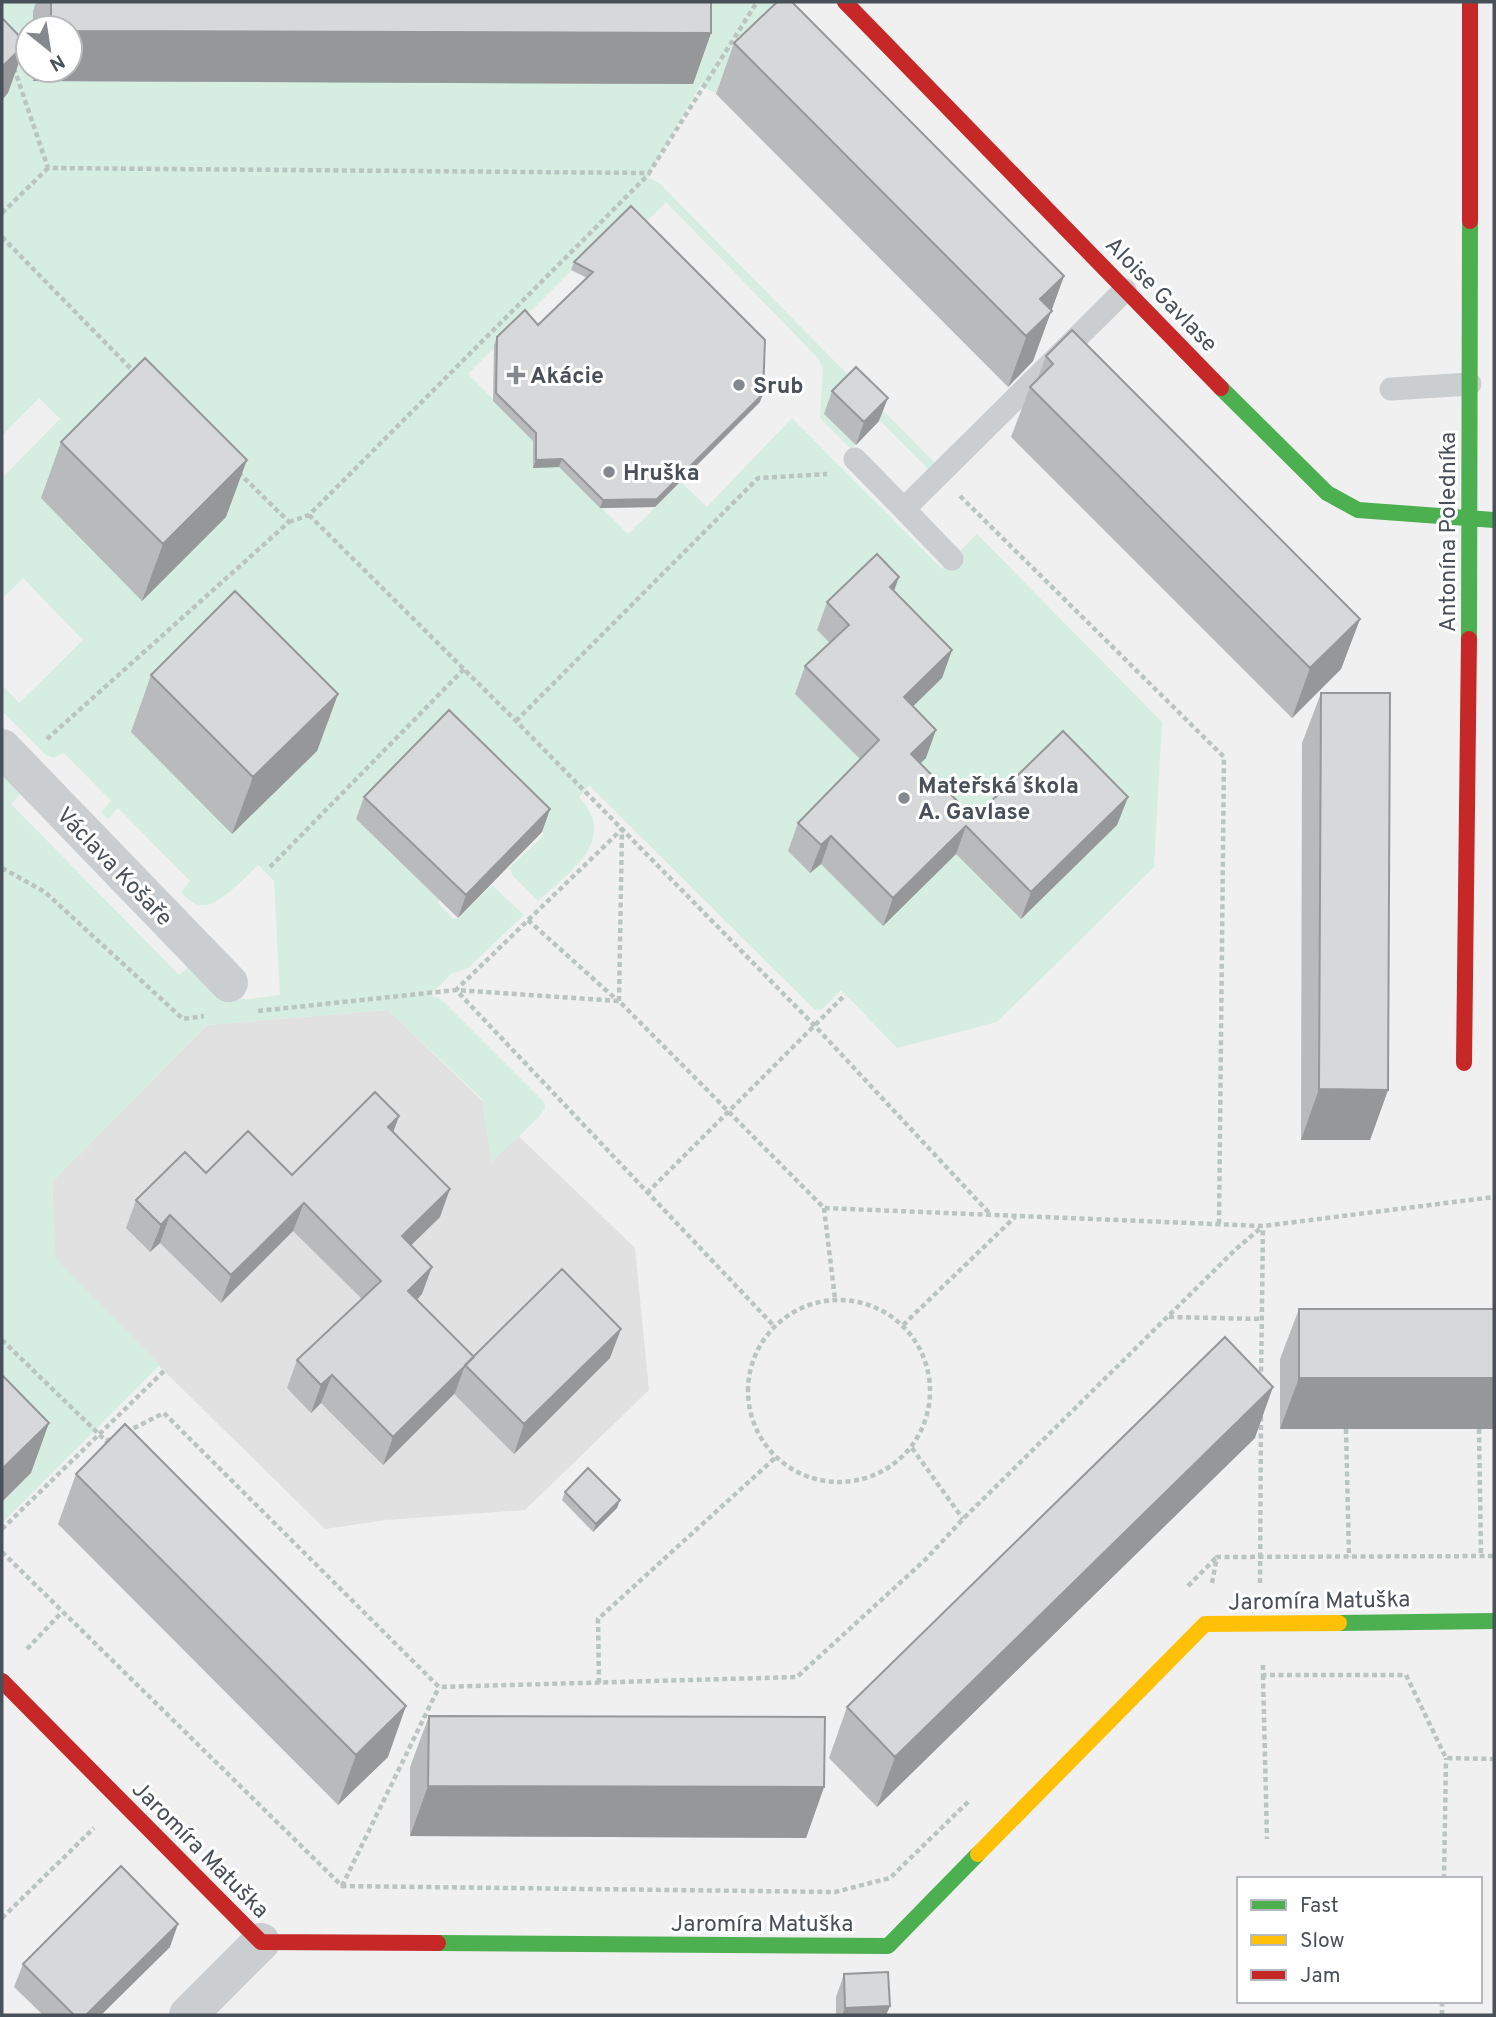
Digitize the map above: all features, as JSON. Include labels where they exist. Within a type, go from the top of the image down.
[{"type":"street","name":"Aloise Gavlase","points":[[845,2],[1327,494],[1358,510],[1494,520]]},
{"type":"street","name":"Antonína Poledníka","points":[[1464,1063],[1471,519],[1470,2]]},
{"type":"street","name":"Václava Košaře","points":[[10,756],[240,997]]},
{"type":"street","name":"Jaromíra Matuška","points":[[2,1681],[261,1942],[888,1947],[1205,1623],[1494,1621]]},
{"type":"street","points":[[188,2015],[261,1942]]},
{"type":"lane","points":[[904,509],[1125,290]]},
{"type":"lane","points":[[1391,389],[1470,384]]},
{"type":"lane","points":[[861,466],[952,559]]},
{"type":"path","points":[[10,756],[289,522],[309,515],[649,173],[757,2]]},
{"type":"path","points":[[10,56],[48,168]]},
{"type":"path","points":[[2,213],[48,168],[649,173]]},
{"type":"path","points":[[2,237],[145,383]]},
{"type":"path","points":[[516,721],[758,478],[861,466]]},
{"type":"path","points":[[232,467],[289,522]]},
{"type":"path","points":[[939,475],[1224,757],[1219,1225]]},
{"type":"path","points":[[309,515],[516,721],[814,1025],[992,1215]]},
{"type":"path","points":[[270,867],[464,669]]},
{"type":"path","points":[[456,990],[622,829]]},
{"type":"path","points":[[619,1001],[622,829]]},
{"type":"path","points":[[2,868],[45,892],[183,1019],[210,1016]]},
{"type":"path","points":[[528,920],[619,1001],[824,1208],[835,1299]]},
{"type":"path","points":[[240,997],[456,990],[619,1001]]},
{"type":"path","points":[[456,990],[774,1326]]},
{"type":"path","points":[[647,1193],[845,995]]},
{"type":"path","points":[[824,1208],[1263,1226],[1494,1197]]},
{"type":"path","points":[[903,1325],[1016,1217]]},
{"type":"path","points":[[2,1340],[106,1441],[164,1413],[439,1687],[797,1677],[926,1559],[963,1519],[1236,1249],[1263,1226]]},
{"type":"path","points":[[1261,1389],[1263,1226]]},
{"type":"path","points":[[835,1299],[859,1302],[883,1311],[903,1325],[919,1346],[929,1372],[930,1398],[925,1424],[912,1448],[889,1469],[861,1481],[830,1483],[810,1478],[775,1458],[757,1435],[748,1407],[747,1378],[756,1349],[774,1326],[792,1312],[835,1299]]},
{"type":"path","points":[[1168,1317],[1262,1320]]},
{"type":"path","points":[[2,1529],[164,1371]]},
{"type":"path","points":[[1261,1403],[1259,1557],[1267,1839]]},
{"type":"path","points":[[1346,1429],[1349,1557]]},
{"type":"path","points":[[1479,1429],[1481,1556]]},
{"type":"path","points":[[912,1448],[963,1519]]},
{"type":"path","points":[[598,1683],[598,1619],[775,1458]]},
{"type":"path","points":[[2,1552],[342,1886],[835,1892],[890,1878],[970,1800]]},
{"type":"path","points":[[1187,1587],[1217,1558],[1494,1556]]},
{"type":"path","points":[[1205,1623],[1217,1558]]},
{"type":"path","points":[[19,1656],[62,1612]]},
{"type":"path","points":[[1263,1675],[1406,1675],[1446,1758],[1444,1877]]},
{"type":"path","points":[[342,1886],[439,1687]]},
{"type":"path","points":[[1446,1758],[1494,1759]]},
{"type":"path","points":[[2,1918],[121,1801]]},
{"type":"shaded area","points":[[388,1010],[635,1248],[649,1390],[525,1510],[386,1520],[325,1529],[164,1371],[55,1259],[52,1182],[207,1025]]},
{"type":"green space","points":[[2,2],[792,2],[839,49],[805,83],[718,94],[700,86],[647,177],[659,183],[936,464],[930,471],[848,388],[856,444],[851,449],[820,418],[823,370],[819,359],[666,202],[642,226],[572,270],[468,374],[628,534],[681,482],[707,507],[792,418],[942,569],[977,534],[1162,722],[1154,867],[997,1022],[897,1048],[841,990],[821,1010],[814,1009],[589,785],[579,797],[590,813],[594,827],[592,841],[575,867],[538,901],[511,874],[509,868],[543,836],[543,831],[527,815],[357,820],[440,900],[438,903],[454,919],[459,918],[492,885],[524,915],[468,968],[451,974],[430,995],[442,1000],[544,1102],[545,1108],[491,1163],[482,1099],[388,1010],[207,1025],[52,1182],[56,1259],[160,1365],[2,1523],[2,1503],[31,1473],[2,1444],[2,766],[23,791],[11,804],[179,975],[196,960],[237,998],[280,995],[274,881],[258,865],[214,902],[199,905],[192,902],[181,892],[190,881],[118,808],[108,819],[101,812],[111,801],[64,753],[54,758],[46,755],[2,711],[2,685],[19,703],[83,640],[23,578],[2,599],[2,478],[60,419],[39,398],[2,436]]},
{"type":"building","points":[[51,2],[711,2],[711,33],[84,31],[84,14],[51,14]]},
{"type":"building","points":[[777,2],[792,2],[1064,276],[1040,299],[1052,311],[1026,336],[734,43]]},
{"type":"building","points":[[2,18],[14,30],[14,55],[2,67]]},
{"type":"building","points":[[631,206],[765,340],[763,394],[657,499],[603,500],[562,459],[536,460],[536,433],[496,393],[497,337],[525,310],[538,325],[593,272],[574,262]]},
{"type":"building","points":[[1072,330],[1360,619],[1310,668],[1030,387],[1053,364],[1046,356]]},
{"type":"building","points":[[145,358],[247,460],[163,544],[61,442]]},
{"type":"building","points":[[856,367],[888,398],[864,422],[832,391]]},
{"type":"building","points":[[877,554],[899,577],[890,587],[952,650],[904,697],[936,730],[911,754],[974,818],[1063,731],[1128,797],[1031,892],[966,826],[893,898],[831,836],[821,845],[798,823],[879,740],[805,666],[849,625],[827,602]]},
{"type":"building","points":[[235,591],[338,694],[253,777],[151,675]]},
{"type":"building","points":[[1321,693],[1390,693],[1388,1090],[1319,1089]]},
{"type":"building","points":[[449,710],[550,809],[466,895],[364,797]]},
{"type":"building","points":[[375,1092],[399,1116],[388,1127],[450,1189],[402,1236],[432,1267],[408,1291],[474,1357],[393,1437],[332,1375],[321,1385],[297,1360],[381,1281],[304,1203],[231,1275],[170,1215],[161,1225],[136,1200],[185,1152],[206,1173],[248,1131],[292,1175]]},
{"type":"building","points":[[562,1269],[621,1329],[524,1424],[465,1365]]},
{"type":"building","points":[[1299,1309],[1494,1309],[1494,1378],[1299,1378]]},
{"type":"building","points":[[1225,1337],[1273,1387],[895,1757],[847,1707]]},
{"type":"building","points":[[2,1375],[49,1423],[2,1469]]},
{"type":"building","points":[[125,1424],[406,1706],[356,1755],[76,1474]]},
{"type":"building","points":[[588,1468],[620,1500],[596,1524],[565,1492]]},
{"type":"building","points":[[429,1716],[825,1717],[824,1787],[428,1786]]},
{"type":"building","points":[[121,1866],[178,1924],[86,2015],[74,2015],[23,1964]]},
{"type":"building","points":[[888,1972],[890,2006],[845,2008],[844,1974]]},
{"type":"traffic: fast","points":[[1469,639],[1470,221]]},
{"type":"traffic: fast","points":[[1221,388],[1327,493],[1358,510],[1494,520]]},
{"type":"traffic: fast","points":[[1339,1623],[1494,1621]]},
{"type":"traffic: fast","points":[[438,1943],[888,1946],[978,1854]]},
{"type":"traffic: slow","points":[[978,1854],[1205,1624],[1339,1623]]},
{"type":"traffic: jam","points":[[845,2],[1221,388]]},
{"type":"traffic: jam","points":[[1470,2],[1470,221]]},
{"type":"traffic: jam","points":[[1464,1063],[1469,639]]},
{"type":"traffic: jam","points":[[2,1681],[261,1942],[438,1943]]},
{"type":"place","name":"Akácie","points":[[516,375]]},
{"type":"place","name":"Srub","points":[[739,385]]},
{"type":"place","name":"Hruška","points":[[609,472]]},
{"type":"place","name":"Mateřská škola A. Gavlase","points":[[904,798]]}]
